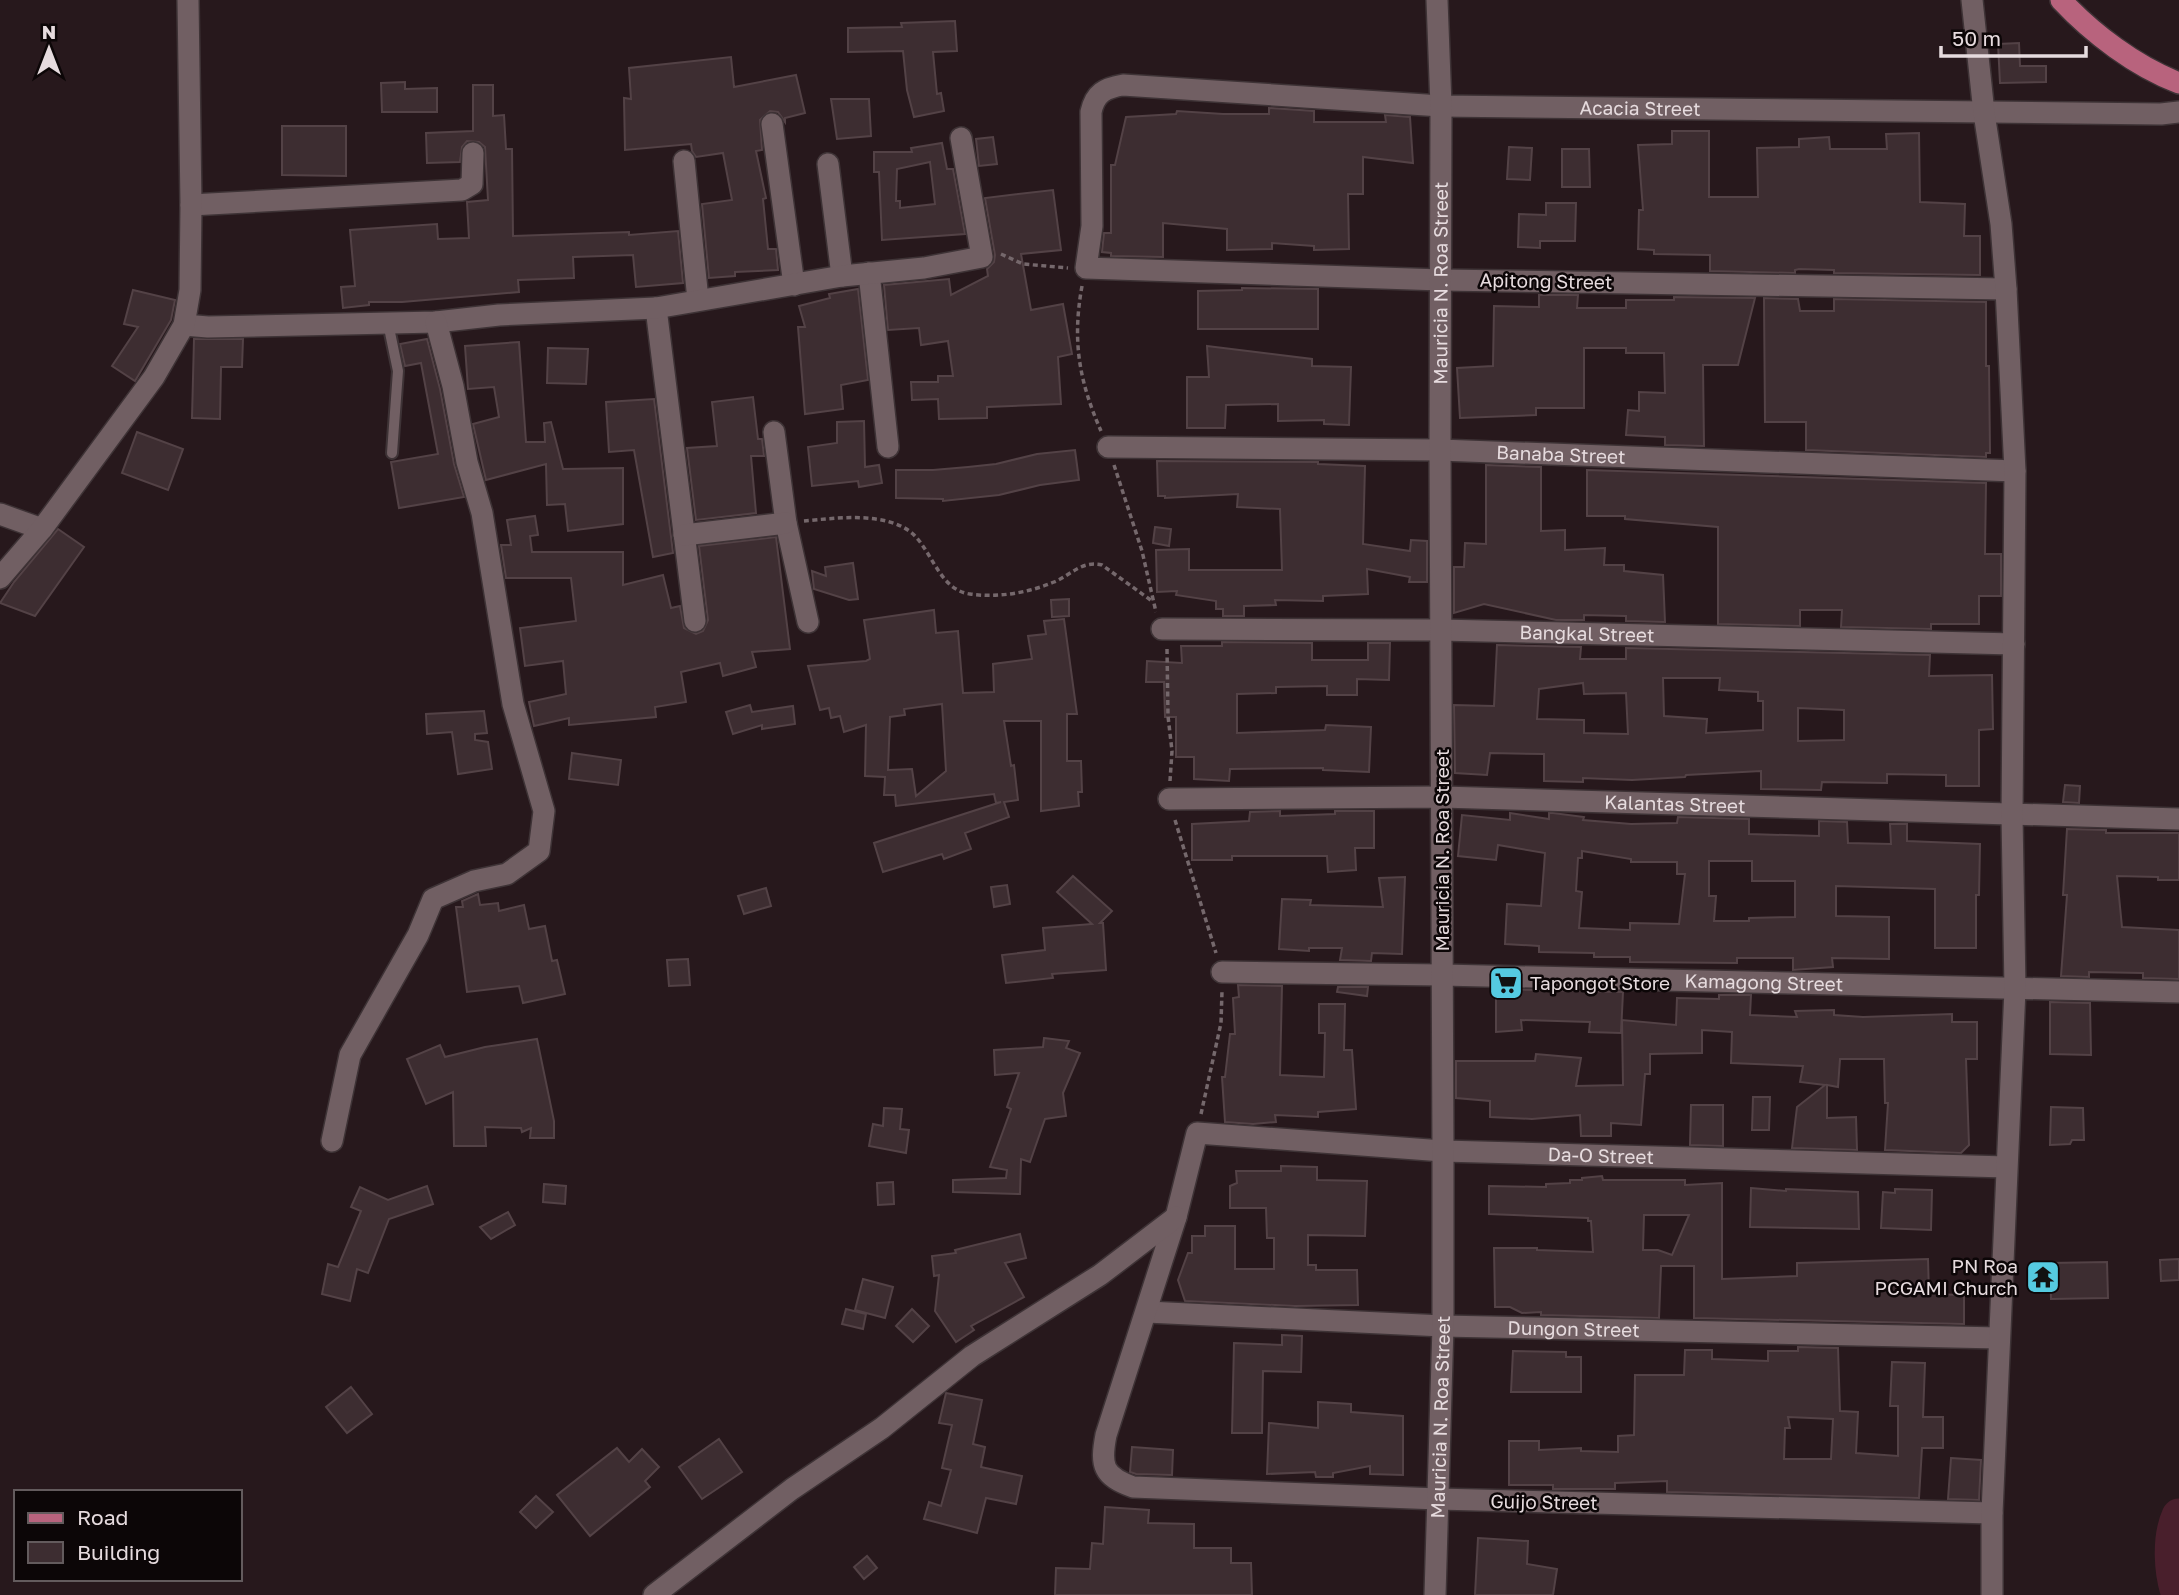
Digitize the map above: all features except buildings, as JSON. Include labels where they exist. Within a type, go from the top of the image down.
[{"type":"main road","points":[[2061,0],[2118,48],[2144,66],[2179,83]]},
{"type":"street","points":[[0,578],[42,529],[154,377],[184,325],[190,290],[188,0]]},
{"type":"street","name":"Mauricia N. Roa Street","points":[[1435,1595],[1443,1326],[1441,106],[1437,0]]},
{"type":"street","points":[[1972,0],[2007,289],[2014,471],[2014,989],[1992,1513],[1992,1595]]},
{"type":"street","name":"Acacia Street","points":[[1086,268],[1092,226],[1093,101],[1101,92],[1123,85],[1441,106],[1984,113],[2179,112]]},
{"type":"street","points":[[772,124],[794,285]]},
{"type":"street","points":[[184,325],[208,327],[436,322],[499,315],[656,308],[842,276],[924,268],[982,257],[961,138]]},
{"type":"street","points":[[191,205],[462,190],[472,184],[473,153]]},
{"type":"street","points":[[684,161],[698,300]]},
{"type":"street","points":[[828,164],[842,276]]},
{"type":"street","name":"Apitong Street","points":[[1086,268],[1441,279],[2007,289]]},
{"type":"street","points":[[869,273],[888,447]]},
{"type":"street","points":[[656,308],[695,621]]},
{"type":"street","points":[[332,1141],[350,1055],[418,935],[433,899],[474,881],[507,874],[539,851],[544,811],[513,704],[482,513],[467,462],[453,386],[436,322]]},
{"type":"street","points":[[774,432],[786,523],[808,622]]},
{"type":"street","name":"Banaba Street","points":[[1108,447],[1440,450],[2014,471]]},
{"type":"street","points":[[0,514],[42,529]]},
{"type":"street","points":[[684,535],[786,523]]},
{"type":"street","name":"Bangkal Street","points":[[1162,629],[1440,629],[2014,644]]},
{"type":"street","name":"Kalantas Street","points":[[1169,799],[1442,797],[2179,819]]},
{"type":"street","name":"Kamagong Street","points":[[1222,972],[2179,992]]},
{"type":"street","points":[[1147,1311],[1176,1217],[1197,1133]]},
{"type":"street","name":"Da-O Street","points":[[1197,1133],[1443,1151],[2007,1167]]},
{"type":"street","points":[[654,1595],[792,1489],[882,1428],[972,1356],[1100,1275],[1176,1217]]},
{"type":"street","name":"Dungon Street","points":[[1147,1311],[1443,1326],[1999,1338]]},
{"type":"street","name":"Guijo Street","points":[[1147,1311],[1103,1451],[1105,1466],[1114,1480],[1133,1487],[1438,1499],[1992,1513]]},
{"type":"lane","points":[[388,323],[398,371],[393,453]]},
{"type":"path","points":[[982,257],[994,253],[1006,255],[1023,264],[1086,268],[1078,324],[1079,360],[1086,397],[1108,447],[1142,551],[1167,649],[1168,716],[1172,751],[1169,799],[1222,972],[1221,1023],[1197,1133]]},
{"type":"path","points":[[786,523],[862,518],[895,524],[912,534],[947,583],[965,594],[988,596],[1021,592],[1054,582],[1087,563],[1095,563],[1102,565],[1153,602]]},
{"type":"waterway","points":[[2179,1516],[2172,1555],[2179,1595]]},
{"type":"place","name":"Tapongot Store","points":[[1506,983]]},
{"type":"place","name":"PN Roa PCGAMI Church","points":[[2043,1277]]}]
